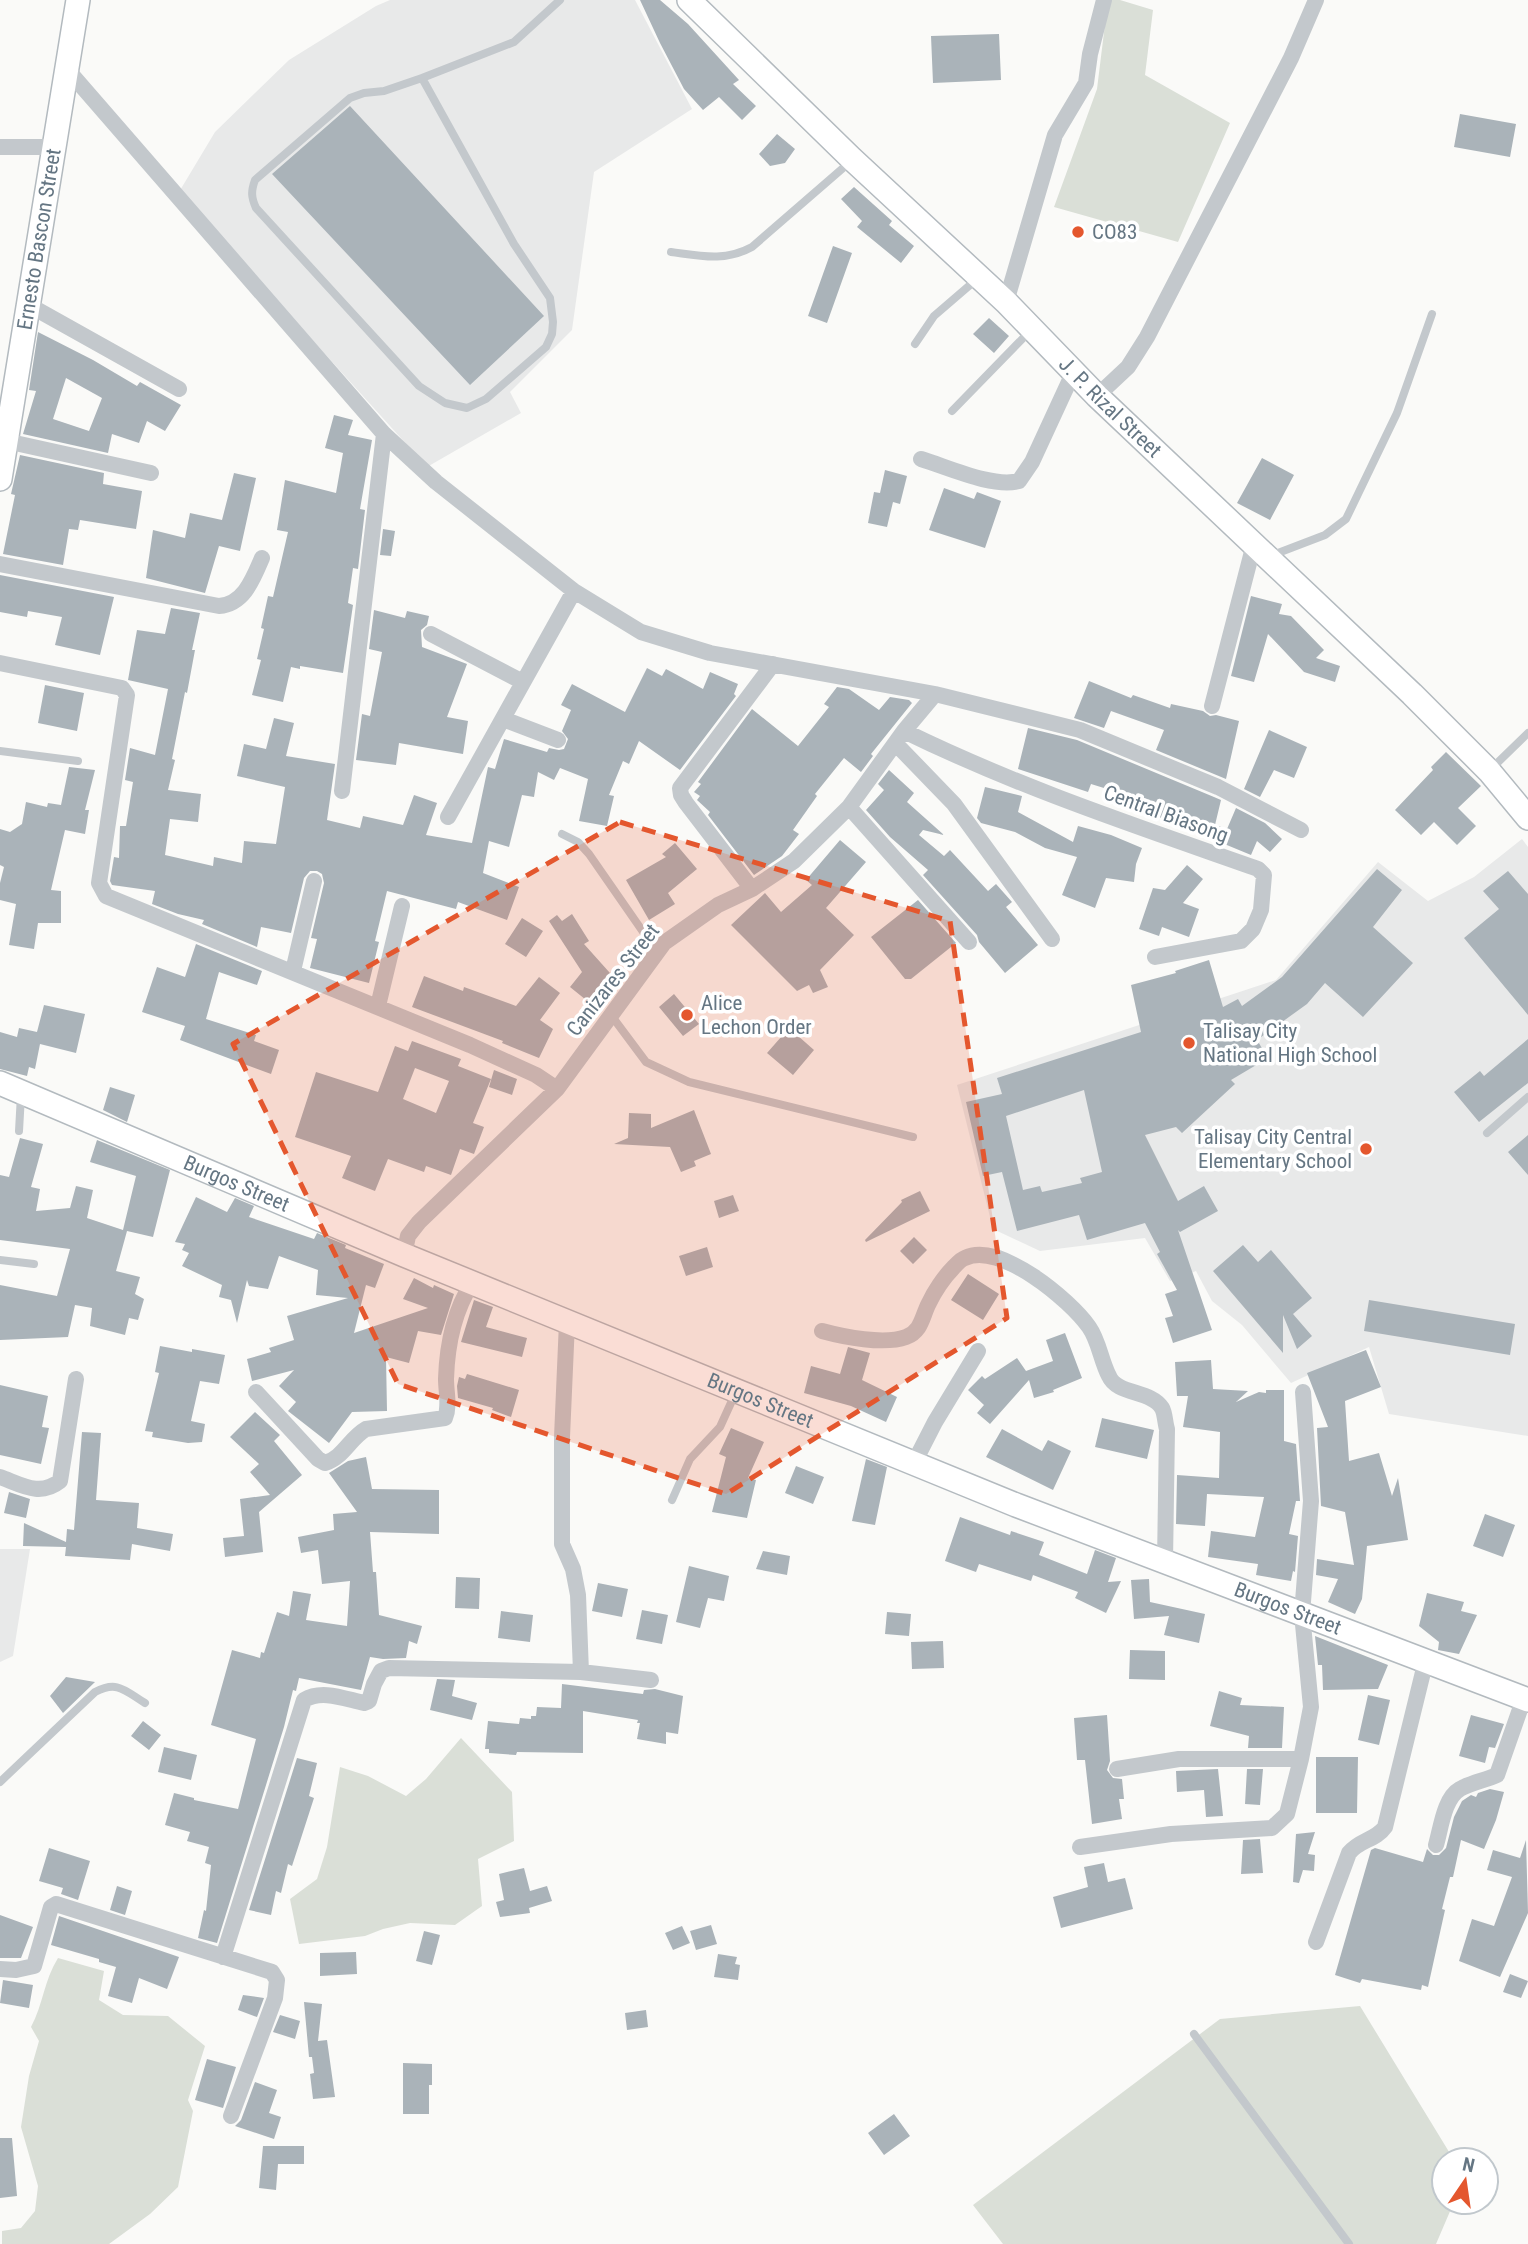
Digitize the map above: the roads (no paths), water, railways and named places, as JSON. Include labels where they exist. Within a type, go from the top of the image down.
[{"type":"street","name":"Ernesto Bascon Street","points":[[0,479],[78,0]]},
{"type":"street","name":"J. P. Rizal Street","points":[[688,0],[852,159],[1006,302],[1097,396],[1489,771],[1528,818]]},
{"type":"street","points":[[1006,302],[1055,135],[1086,83],[1090,54],[1104,0]]},
{"type":"street","points":[[1097,396],[1128,367],[1147,337],[1291,58],[1316,0]]},
{"type":"street","points":[[66,68],[384,434],[436,482],[574,590],[641,632],[710,653],[935,694],[1080,730],[1218,787],[1301,830]]},
{"type":"street","points":[[0,146],[53,146]]},
{"type":"street","points":[[27,304],[178,389]]},
{"type":"street","points":[[920,459],[994,482],[1006,484],[1019,481],[1031,462],[1074,371]]},
{"type":"street","points":[[342,792],[384,434]]},
{"type":"street","points":[[6,441],[151,474]]},
{"type":"street","points":[[1212,706],[1261,551]]},
{"type":"street","points":[[0,564],[219,607],[236,602],[250,585],[262,558]]},
{"type":"street","points":[[448,817],[574,590]]},
{"type":"street","points":[[431,634],[523,682]]},
{"type":"street","points":[[0,663],[122,688],[127,695],[99,883],[106,896],[378,1006],[536,1075],[557,1089]]},
{"type":"street","points":[[752,889],[681,796],[680,788],[773,664]]},
{"type":"street","name":"Canizares Street","points":[[404,1255],[408,1236],[418,1222],[557,1089],[664,943],[697,918],[752,889],[794,861],[849,807],[935,694]]},
{"type":"street","points":[[503,719],[558,740]]},
{"type":"street","points":[[900,738],[954,804],[1052,939]]},
{"type":"street","name":"Central Biasong","points":[[900,738],[1258,869],[1264,876],[1261,910],[1253,929],[1241,941],[1154,957]]},
{"type":"street","points":[[849,807],[969,942]]},
{"type":"street","points":[[293,971],[314,881]]},
{"type":"street","points":[[378,1006],[402,906]]},
{"type":"street","name":"Burgos Street","points":[[0,1083],[404,1255],[914,1463],[1526,1699]]},
{"type":"street","points":[[822,1331],[860,1338],[894,1339],[908,1336],[922,1325],[928,1304],[951,1269],[965,1258],[982,1255],[1003,1260],[1038,1280],[1063,1297],[1090,1329],[1110,1380],[1150,1398],[1162,1408],[1167,1429],[1165,1562]]},
{"type":"street","points":[[256,1392],[318,1459],[325,1463],[334,1461],[356,1436],[366,1429],[445,1418],[448,1411],[446,1378],[450,1346],[461,1301],[472,1283]]},
{"type":"street","points":[[567,1322],[562,1437],[562,1544],[573,1569],[578,1595],[581,1672]]},
{"type":"street","points":[[914,1463],[935,1422],[978,1352]]},
{"type":"street","points":[[0,1477],[36,1489],[49,1490],[60,1481],[76,1379]]},
{"type":"street","points":[[1080,1847],[1171,1834],[1272,1828],[1287,1814],[1311,1707],[1302,1614],[1311,1501],[1303,1392]]},
{"type":"street","points":[[1316,1942],[1349,1853],[1359,1843],[1376,1837],[1385,1827],[1426,1660]]},
{"type":"street","points":[[223,1957],[304,1700],[321,1694],[363,1703],[369,1701],[381,1671],[388,1668],[581,1672],[651,1681]]},
{"type":"street","points":[[1436,1845],[1450,1800],[1456,1792],[1462,1787],[1497,1775],[1526,1699]]},
{"type":"street","points":[[1117,1769],[1179,1759],[1301,1759]]},
{"type":"street","points":[[0,1969],[16,1970],[34,1966],[51,1907],[56,1904],[268,1969],[276,1976],[275,1998],[232,2116]]},
{"type":"lane","points":[[422,78],[514,244],[551,298],[552,334],[546,347],[486,399],[467,408],[445,403],[419,386],[256,208],[251,199],[251,189],[255,180],[350,98],[384,91],[514,42],[560,0]]},
{"type":"lane","points":[[671,253],[722,258],[737,255],[752,247],[852,159]]},
{"type":"lane","points":[[915,344],[934,316],[979,278]]},
{"type":"lane","points":[[1261,551],[1302,546],[1325,535],[1346,519],[1397,413],[1432,314]]},
{"type":"lane","points":[[952,411],[1032,329]]},
{"type":"lane","points":[[1489,771],[1528,733]]},
{"type":"lane","points":[[0,751],[78,761]]},
{"type":"lane","points":[[562,834],[578,842],[589,854],[657,952]]},
{"type":"lane","points":[[611,1016],[646,1062],[689,1082],[913,1137]]},
{"type":"lane","points":[[19,1131],[22,1092]]},
{"type":"lane","points":[[1487,1133],[1528,1097]]},
{"type":"lane","points":[[0,1260],[34,1264]]},
{"type":"lane","points":[[673,1500],[690,1459],[720,1427],[736,1391]]},
{"type":"lane","points":[[0,1782],[95,1692],[107,1686],[118,1686],[145,1703]]},
{"type":"lane","points":[[1194,2034],[1349,2244]]},
{"type":"place","name":"CO83","points":[[1078,232]]},
{"type":"place","name":"Alice Lechon Order","points":[[687,1015]]},
{"type":"place","name":"Talisay City National High School","points":[[1189,1043]]},
{"type":"place","name":"Talisay City Central Elementary School","points":[[1366,1149]]}]
